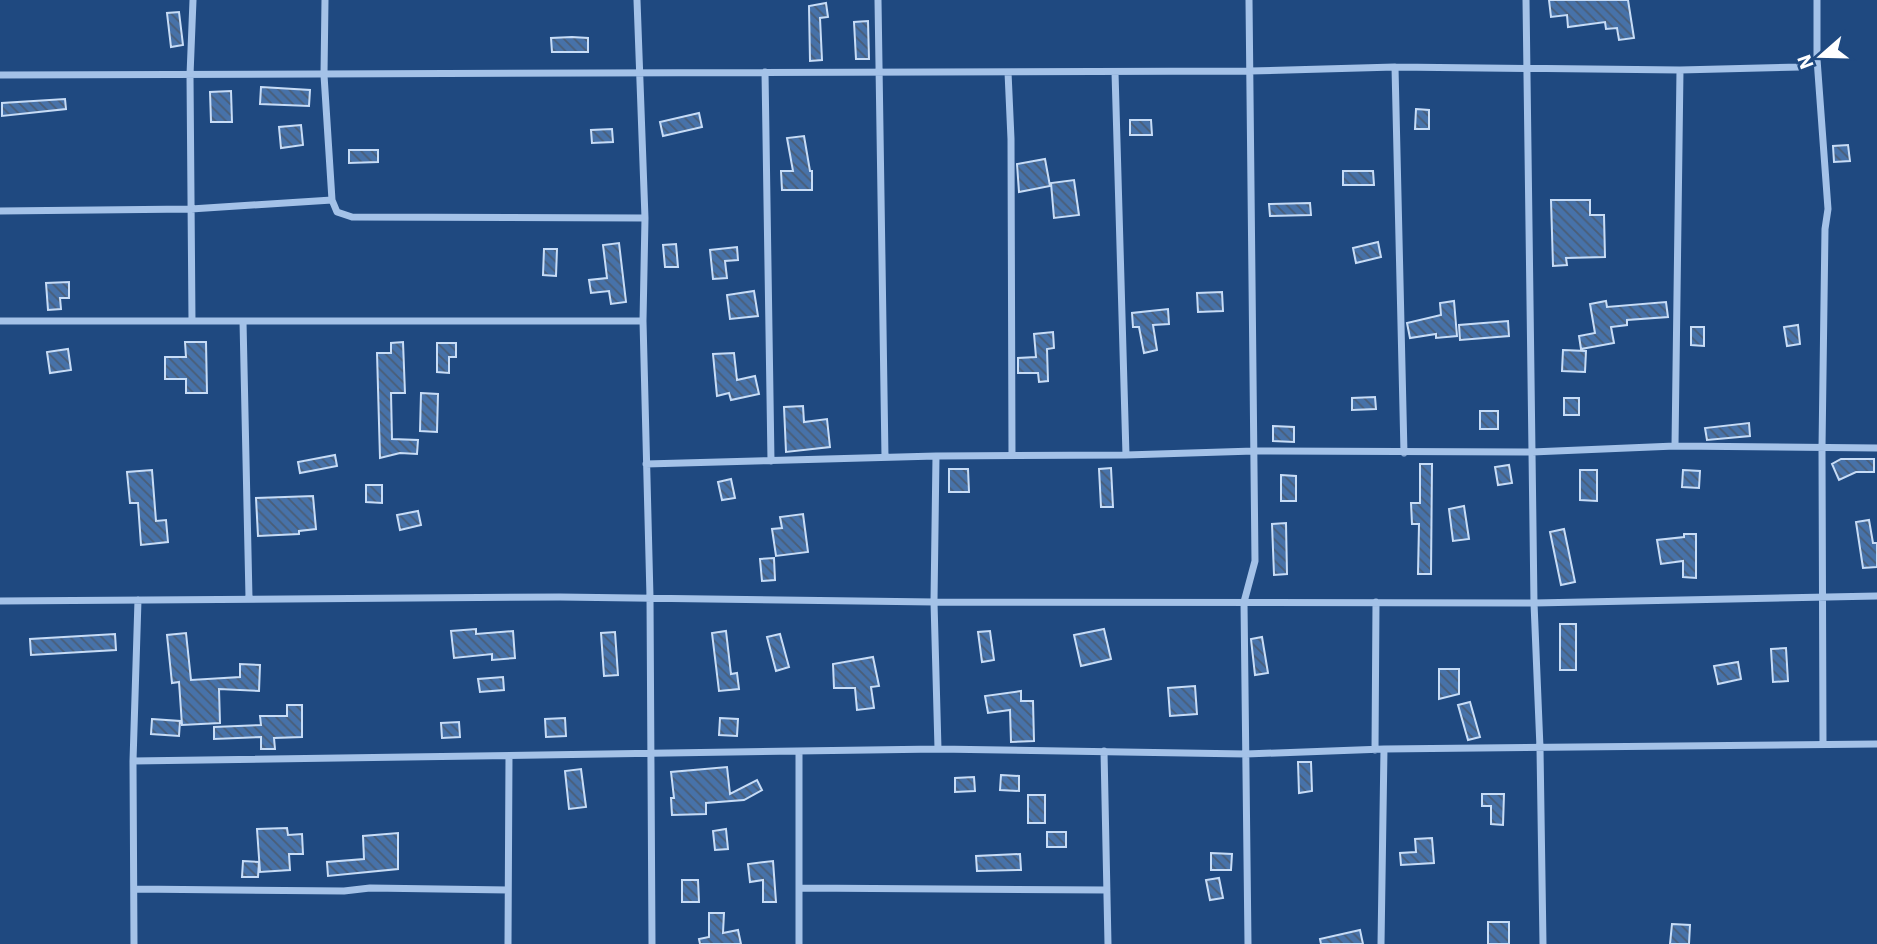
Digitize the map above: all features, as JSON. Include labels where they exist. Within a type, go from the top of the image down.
[{"type":"street","points":[[192,321],[190,75],[193,0]]},
{"type":"street","points":[[325,0],[324,75],[332,200],[337,212],[352,217],[645,218]]},
{"type":"street","points":[[638,0],[645,218],[643,321],[650,597],[652,944]]},
{"type":"street","points":[[878,0],[885,457]]},
{"type":"street","points":[[1248,944],[1244,602],[1255,561],[1249,0]]},
{"type":"street","points":[[1526,0],[1534,603],[1540,748],[1543,944]]},
{"type":"street","points":[[1817,0],[1816,59],[1828,209],[1825,229],[1822,448],[1824,744]]},
{"type":"street","points":[[0,75],[1115,72],[1395,67],[1680,70],[1800,67],[1816,59]]},
{"type":"street","points":[[1395,67],[1404,453]]},
{"type":"street","points":[[1675,446],[1680,70]]},
{"type":"street","points":[[765,72],[771,461]]},
{"type":"street","points":[[1008,72],[1011,153],[1012,455]]},
{"type":"street","points":[[1115,72],[1126,455]]},
{"type":"street","points":[[0,211],[191,208],[332,200]]},
{"type":"street","points":[[0,321],[643,321]]},
{"type":"street","points":[[243,321],[249,598]]},
{"type":"street","points":[[646,464],[1254,451],[1532,452],[1675,446],[1877,448]]},
{"type":"street","points":[[936,456],[934,602],[939,749]]},
{"type":"street","points":[[0,601],[650,597],[934,602],[1534,603],[1877,596]]},
{"type":"street","points":[[134,944],[133,761],[138,600]]},
{"type":"street","points":[[1375,750],[1376,602]]},
{"type":"street","points":[[133,761],[939,749],[1246,754],[1384,749],[1877,744]]},
{"type":"street","points":[[1381,944],[1384,749]]},
{"type":"street","points":[[799,751],[799,944]]},
{"type":"street","points":[[1104,751],[1108,944]]},
{"type":"street","points":[[508,944],[509,756]]},
{"type":"street","points":[[800,888],[1107,890]]},
{"type":"street","points":[[134,889],[508,890]]},
{"type":"building","points":[[1549,0],[1628,0],[1634,38],[1619,40],[1617,28],[1606,29],[1605,22],[1568,27],[1567,15],[1551,17]]},
{"type":"building","points":[[826,3],[828,17],[820,18],[822,60],[810,61],[809,6]]},
{"type":"building","points":[[179,12],[183,45],[171,47],[167,13]]},
{"type":"building","points":[[868,21],[869,59],[856,59],[854,22]]},
{"type":"building","points":[[551,38],[588,38],[588,52],[552,52]]},
{"type":"building","points":[[261,87],[310,90],[309,106],[260,104]]},
{"type":"building","points":[[231,91],[232,122],[211,122],[210,92]]},
{"type":"building","points":[[65,99],[66,109],[2,116],[2,103]]},
{"type":"building","points":[[1416,109],[1429,110],[1429,129],[1415,129]]},
{"type":"building","points":[[699,113],[702,127],[663,136],[660,122]]},
{"type":"building","points":[[1130,120],[1151,120],[1152,135],[1130,135]]},
{"type":"building","points":[[301,125],[303,145],[281,148],[279,127]]},
{"type":"building","points":[[612,129],[613,142],[592,143],[591,130]]},
{"type":"building","points":[[804,136],[812,171],[812,190],[782,190],[781,171],[793,171],[787,138]]},
{"type":"building","points":[[1848,145],[1850,161],[1834,162],[1833,146]]},
{"type":"building","points":[[349,150],[378,150],[378,162],[349,163]]},
{"type":"building","points":[[1045,159],[1050,186],[1019,192],[1017,164]]},
{"type":"building","points":[[1343,171],[1373,171],[1374,185],[1343,185]]},
{"type":"building","points":[[1074,180],[1079,215],[1054,218],[1051,183]]},
{"type":"building","points":[[1551,200],[1590,200],[1590,215],[1604,215],[1605,257],[1566,258],[1567,265],[1553,266]]},
{"type":"building","points":[[1310,203],[1311,215],[1270,216],[1269,204]]},
{"type":"building","points":[[1378,242],[1381,257],[1356,263],[1353,248]]},
{"type":"building","points":[[619,243],[626,302],[611,304],[609,291],[591,293],[589,280],[607,278],[603,245]]},
{"type":"building","points":[[676,244],[678,267],[665,267],[663,245]]},
{"type":"building","points":[[737,247],[738,260],[725,261],[727,278],[713,279],[710,250]]},
{"type":"building","points":[[544,249],[557,249],[556,276],[543,275]]},
{"type":"building","points":[[69,282],[69,298],[60,298],[61,309],[48,310],[46,283]]},
{"type":"building","points":[[754,291],[758,316],[730,319],[727,295]]},
{"type":"building","points":[[1222,292],[1223,311],[1198,312],[1197,293]]},
{"type":"building","points":[[1454,301],[1457,336],[1436,338],[1436,334],[1410,338],[1407,323],[1441,315],[1440,303]]},
{"type":"building","points":[[1606,301],[1607,307],[1666,302],[1668,317],[1627,320],[1627,325],[1611,327],[1614,343],[1581,349],[1579,336],[1595,333],[1590,304]]},
{"type":"building","points":[[1168,309],[1169,324],[1153,325],[1157,350],[1144,353],[1139,327],[1133,327],[1132,313]]},
{"type":"building","points":[[1508,321],[1509,336],[1460,340],[1459,325]]},
{"type":"building","points":[[1798,325],[1800,344],[1787,346],[1784,327]]},
{"type":"building","points":[[1691,327],[1704,327],[1704,346],[1691,345]]},
{"type":"building","points":[[1053,332],[1054,348],[1047,349],[1048,381],[1039,382],[1038,373],[1018,373],[1018,358],[1036,357],[1034,334]]},
{"type":"building","points":[[185,342],[206,342],[207,393],[186,393],[186,379],[165,379],[165,357],[186,357]]},
{"type":"building","points":[[403,342],[405,393],[391,393],[392,439],[418,440],[417,454],[400,453],[380,458],[377,353],[391,353],[391,343]]},
{"type":"building","points":[[437,343],[456,343],[456,357],[449,357],[449,373],[437,372]]},
{"type":"building","points":[[68,349],[71,370],[50,373],[47,352]]},
{"type":"building","points":[[1563,350],[1586,351],[1585,372],[1562,371]]},
{"type":"building","points":[[734,353],[737,380],[755,376],[759,394],[731,400],[729,393],[717,396],[713,354]]},
{"type":"building","points":[[421,393],[438,394],[437,432],[420,431]]},
{"type":"building","points":[[1375,397],[1376,409],[1352,410],[1352,398]]},
{"type":"building","points":[[1564,398],[1579,398],[1579,415],[1564,415]]},
{"type":"building","points":[[803,406],[804,422],[827,419],[830,447],[786,452],[784,407]]},
{"type":"building","points":[[1480,411],[1498,411],[1498,429],[1480,429]]},
{"type":"building","points":[[1749,423],[1750,436],[1707,440],[1705,428]]},
{"type":"building","points":[[1273,426],[1294,427],[1294,442],[1273,441]]},
{"type":"building","points":[[335,455],[337,466],[300,473],[298,462]]},
{"type":"building","points":[[1841,459],[1874,459],[1874,472],[1856,472],[1839,480],[1832,464]]},
{"type":"building","points":[[1420,464],[1432,464],[1431,574],[1418,574],[1419,524],[1412,524],[1411,503],[1420,503]]},
{"type":"building","points":[[1509,465],[1512,483],[1498,485],[1495,467]]},
{"type":"building","points":[[1111,468],[1113,507],[1101,507],[1099,469]]},
{"type":"building","points":[[949,469],[968,469],[969,492],[949,492]]},
{"type":"building","points":[[152,470],[156,521],[166,520],[168,542],[141,545],[138,503],[130,503],[127,472]]},
{"type":"building","points":[[1580,470],[1597,470],[1597,501],[1580,500]]},
{"type":"building","points":[[1683,470],[1700,471],[1699,488],[1682,487]]},
{"type":"building","points":[[1281,475],[1296,476],[1296,501],[1281,501]]},
{"type":"building","points":[[731,479],[735,498],[722,500],[718,482]]},
{"type":"building","points":[[366,485],[382,485],[382,503],[366,502]]},
{"type":"building","points":[[313,496],[316,529],[299,531],[299,534],[258,536],[256,498]]},
{"type":"building","points":[[1464,506],[1469,539],[1453,541],[1449,509]]},
{"type":"building","points":[[418,511],[421,525],[400,530],[397,515]]},
{"type":"building","points":[[803,514],[808,552],[776,556],[772,529],[782,528],[780,517]]},
{"type":"building","points":[[1869,520],[1873,543],[1877,543],[1877,567],[1863,568],[1856,522]]},
{"type":"building","points":[[1286,523],[1287,574],[1274,575],[1272,524]]},
{"type":"building","points":[[1564,529],[1575,582],[1561,585],[1550,532]]},
{"type":"building","points":[[1684,534],[1696,534],[1696,578],[1683,577],[1683,561],[1661,564],[1657,540],[1684,537]]},
{"type":"building","points":[[774,558],[775,580],[762,581],[760,559]]},
{"type":"building","points":[[1560,624],[1576,624],[1576,670],[1560,670]]},
{"type":"building","points":[[476,629],[476,634],[513,631],[515,658],[492,660],[492,654],[454,658],[451,631]]},
{"type":"building","points":[[1104,629],[1111,659],[1081,666],[1074,635]]},
{"type":"building","points":[[726,631],[731,674],[737,673],[739,689],[719,691],[712,633]]},
{"type":"building","points":[[990,631],[994,660],[982,662],[978,632]]},
{"type":"building","points":[[615,632],[618,675],[604,676],[601,633]]},
{"type":"building","points":[[186,633],[191,680],[240,677],[240,664],[260,665],[259,691],[219,689],[220,723],[182,725],[179,682],[172,683],[167,635]]},
{"type":"building","points":[[115,634],[116,650],[31,655],[30,639]]},
{"type":"building","points":[[780,634],[789,667],[776,671],[767,637]]},
{"type":"building","points":[[1262,637],[1268,673],[1255,675],[1251,639]]},
{"type":"building","points":[[1786,648],[1788,681],[1773,682],[1771,649]]},
{"type":"building","points":[[873,657],[879,686],[871,687],[874,708],[857,710],[855,688],[834,688],[833,664]]},
{"type":"building","points":[[1738,662],[1741,679],[1718,684],[1714,666]]},
{"type":"building","points":[[1439,669],[1459,669],[1459,694],[1439,699]]},
{"type":"building","points":[[503,677],[504,690],[480,692],[478,679]]},
{"type":"building","points":[[1195,686],[1197,714],[1170,716],[1168,688]]},
{"type":"building","points":[[1021,691],[1021,701],[1033,701],[1034,741],[1011,742],[1010,710],[988,713],[985,696]]},
{"type":"building","points":[[1470,702],[1480,737],[1468,740],[1458,705]]},
{"type":"building","points":[[287,705],[302,705],[302,737],[274,738],[275,749],[261,749],[261,737],[214,739],[214,727],[261,725],[260,716],[287,716]]},
{"type":"building","points":[[565,718],[566,736],[546,737],[545,719]]},
{"type":"building","points":[[720,718],[738,719],[737,736],[719,735]]},
{"type":"building","points":[[152,719],[180,721],[179,736],[151,734]]},
{"type":"building","points":[[459,722],[460,737],[442,738],[441,723]]},
{"type":"building","points":[[1298,762],[1311,762],[1312,791],[1299,793]]},
{"type":"building","points":[[727,767],[730,794],[757,780],[762,790],[744,800],[706,803],[706,814],[672,815],[671,798],[674,798],[671,772]]},
{"type":"building","points":[[581,769],[586,807],[569,809],[565,771]]},
{"type":"building","points":[[1001,775],[1019,776],[1019,791],[1000,790]]},
{"type":"building","points":[[974,777],[975,791],[955,792],[955,778]]},
{"type":"building","points":[[1482,794],[1504,794],[1503,825],[1491,824],[1491,806],[1482,806]]},
{"type":"building","points":[[1028,795],[1045,795],[1045,823],[1028,823]]},
{"type":"building","points":[[287,828],[288,835],[302,834],[303,854],[289,854],[290,870],[260,872],[257,829]]},
{"type":"building","points":[[726,829],[728,849],[715,850],[713,831]]},
{"type":"building","points":[[1047,832],[1066,832],[1066,847],[1047,847]]},
{"type":"building","points":[[398,833],[398,869],[328,876],[327,862],[364,859],[363,836]]},
{"type":"building","points":[[1432,838],[1434,863],[1401,865],[1400,853],[1416,852],[1415,839]]},
{"type":"building","points":[[1211,853],[1232,854],[1231,870],[1211,870]]},
{"type":"building","points":[[1020,854],[1021,870],[977,871],[976,856]]},
{"type":"building","points":[[243,861],[259,862],[258,877],[242,877]]},
{"type":"building","points":[[773,861],[776,902],[763,902],[763,880],[750,882],[748,864]]},
{"type":"building","points":[[1219,878],[1223,898],[1210,900],[1206,880]]},
{"type":"building","points":[[682,880],[698,880],[699,902],[682,902]]},
{"type":"building","points":[[709,913],[724,913],[723,933],[738,930],[741,944],[700,944],[699,939],[709,937]]},
{"type":"building","points":[[1488,922],[1509,922],[1509,944],[1488,944]]},
{"type":"building","points":[[1672,924],[1690,925],[1689,944],[1670,944]]},
{"type":"building","points":[[1360,930],[1363,944],[1321,944],[1320,939]]}]
